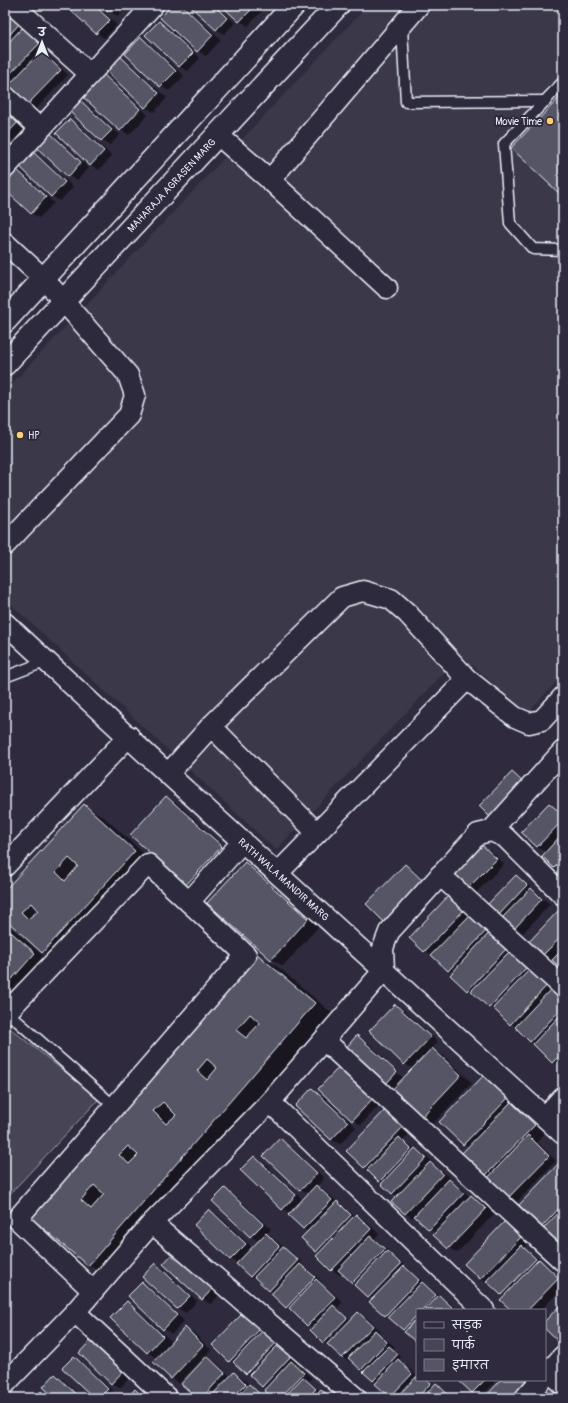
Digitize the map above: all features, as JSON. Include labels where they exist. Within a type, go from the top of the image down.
[{"type":"street","points":[[5,168],[153,5]]},
{"type":"street","points":[[5,321],[294,5]]},
{"type":"street","name":"MAHARAJA AGRASEN MARG","points":[[5,364],[338,5]]},
{"type":"street","points":[[270,180],[418,5]]},
{"type":"street","points":[[19,7],[90,74]]},
{"type":"street","points":[[5,96],[40,129]]},
{"type":"street","points":[[218,135],[270,180],[387,288]]},
{"type":"street","points":[[5,243],[44,279],[128,375],[135,395],[129,415],[5,545]]},
{"type":"street","points":[[168,774],[211,726],[342,596],[362,591],[391,599],[407,613],[467,678],[515,717],[529,722],[542,720],[563,696]]},
{"type":"street","name":"RATH WALA MANDIR MARG","points":[[5,623],[129,736],[168,774],[563,1134]]},
{"type":"street","points":[[278,873],[467,678]]},
{"type":"street","points":[[211,726],[316,833]]},
{"type":"street","points":[[5,866],[129,736]]},
{"type":"street","points":[[5,1384],[75,1312],[152,1223],[270,1102],[384,970],[383,948],[389,932],[478,834],[491,831],[563,750]]},
{"type":"street","points":[[491,831],[505,837],[563,895]]},
{"type":"street","points":[[189,902],[243,841]]},
{"type":"street","points":[[6,1013],[148,864],[246,956],[17,1219],[93,1291]]},
{"type":"street","points":[[440,875],[563,987]]},
{"type":"street","points":[[324,1040],[563,1261]]},
{"type":"street","points":[[544,1117],[563,1097]]},
{"type":"street","points":[[270,1102],[483,1309]]},
{"type":"street","points":[[152,1223],[356,1398]]},
{"type":"street","points":[[75,1312],[167,1398]]},
{"type":"street","points":[[549,1376],[563,1356]]},
{"type":"street","points":[[525,1398],[544,1381]]},
{"type":"lane","points":[[402,25],[406,102],[546,101]]},
{"type":"lane","points":[[563,82],[504,144],[510,224],[533,249],[563,250]]},
{"type":"lane","points":[[5,676],[47,661]]},
{"type":"lane","points":[[6,1013],[114,1106]]},
{"type":"shaded area","points":[[368,5],[563,5],[563,675],[527,714],[461,655],[276,850],[5,599],[5,391]]},
{"type":"green space","points":[[11,1029],[99,1099],[5,1199],[5,1035]]},
{"type":"building","points":[[65,5],[94,5],[110,20],[96,34]]},
{"type":"building","points":[[102,5],[115,5],[109,12]]},
{"type":"building","points":[[172,5],[182,5],[213,35],[197,52],[160,18]]},
{"type":"building","points":[[189,5],[214,5],[227,18],[216,30]]},
{"type":"building","points":[[221,5],[253,5],[255,6],[239,22]]},
{"type":"building","points":[[5,9],[20,23],[5,40]]},
{"type":"building","points":[[159,21],[193,53],[179,67],[145,35]]},
{"type":"building","points":[[23,27],[40,43],[5,79],[5,46]]},
{"type":"building","points":[[141,37],[176,71],[160,87],[125,54]]},
{"type":"building","points":[[41,51],[61,70],[27,105],[7,87]]},
{"type":"building","points":[[120,56],[159,93],[145,108],[106,71]]},
{"type":"building","points":[[102,73],[140,109],[120,131],[81,95]]},
{"type":"building","name":"Movie Time","points":[[563,94],[563,197],[511,148]]},
{"type":"building","points":[[80,100],[112,130],[101,141],[69,111]]},
{"type":"building","points":[[5,105],[20,120],[5,136]]},
{"type":"building","points":[[70,119],[104,151],[90,166],[56,133]]},
{"type":"building","points":[[48,131],[81,162],[68,177],[34,145]]},
{"type":"building","points":[[29,148],[65,182],[51,197],[15,162]]},
{"type":"building","points":[[12,165],[46,197],[31,214],[5,190],[5,173]]},
{"type":"building","points":[[512,772],[525,784],[492,819],[479,806]]},
{"type":"building","points":[[166,796],[222,846],[186,885],[130,835]]},
{"type":"building","points":[[549,803],[563,815],[563,820],[537,847],[521,832]]},
{"type":"building","points":[[84,804],[135,851],[42,953],[5,919],[5,890]],"holes":[[[69,858],[78,866],[65,881],[56,872]],[[31,903],[38,911],[28,919],[21,912]]]},
{"type":"building","points":[[563,833],[563,859],[554,868],[542,856]]},
{"type":"building","points":[[482,845],[497,859],[466,890],[452,876]]},
{"type":"building","points":[[245,862],[308,919],[271,960],[207,903]]},
{"type":"building","points":[[405,864],[423,881],[384,922],[366,904]]},
{"type":"building","points":[[516,875],[527,885],[497,917],[486,906]]},
{"type":"building","points":[[531,888],[542,899],[514,929],[502,918]]},
{"type":"building","points":[[450,894],[465,909],[424,952],[409,938]]},
{"type":"building","points":[[558,911],[563,916],[563,935],[541,957],[527,944]]},
{"type":"building","points":[[471,914],[487,930],[448,971],[431,955]]},
{"type":"building","points":[[5,927],[35,953],[5,987]]},
{"type":"building","points":[[490,932],[507,948],[467,991],[450,975]]},
{"type":"building","points":[[563,949],[563,970],[552,960]]},
{"type":"building","points":[[509,952],[526,968],[489,1008],[471,991]]},
{"type":"building","points":[[257,954],[315,1003],[88,1266],[30,1217]],"holes":[[[250,1014],[260,1023],[246,1038],[236,1030]],[[207,1059],[217,1068],[207,1080],[197,1071]],[[163,1102],[176,1115],[166,1124],[153,1111]],[[128,1146],[138,1155],[129,1164],[119,1155]],[[94,1185],[104,1194],[91,1209],[81,1200]]]},
{"type":"building","points":[[533,966],[550,982],[510,1025],[493,1008]]},
{"type":"building","points":[[550,990],[563,1002],[563,1007],[530,1042],[515,1027]]},
{"type":"building","points":[[395,1004],[431,1037],[404,1065],[369,1031]]},
{"type":"building","points":[[563,1012],[563,1052],[552,1063],[533,1044]]},
{"type":"building","points":[[357,1035],[397,1072],[384,1086],[345,1049]]},
{"type":"building","points":[[432,1048],[461,1075],[415,1124],[386,1096]]},
{"type":"building","points":[[341,1065],[375,1096],[352,1121],[318,1089]]},
{"type":"building","points":[[484,1075],[508,1098],[463,1145],[439,1122]]},
{"type":"building","points":[[312,1088],[348,1122],[331,1140],[295,1106]]},
{"type":"building","points":[[511,1102],[535,1125],[485,1176],[461,1154]]},
{"type":"building","points":[[385,1110],[403,1127],[364,1168],[346,1151]]},
{"type":"building","points":[[528,1135],[549,1156],[505,1201],[484,1182]]},
{"type":"building","points":[[399,1137],[411,1149],[379,1182],[367,1170]]},
{"type":"building","points":[[280,1138],[317,1173],[300,1191],[263,1156]]},
{"type":"building","points":[[415,1148],[426,1158],[392,1194],[381,1184]]},
{"type":"building","points":[[254,1156],[296,1195],[282,1210],[240,1170]]},
{"type":"building","points":[[561,1161],[563,1163],[563,1204],[541,1228],[518,1206]]},
{"type":"building","points":[[430,1162],[443,1174],[405,1214],[391,1202]]},
{"type":"building","points":[[449,1179],[464,1193],[429,1230],[414,1216]]},
{"type":"building","points":[[316,1185],[332,1200],[303,1229],[288,1215]]},
{"type":"building","points":[[225,1188],[263,1224],[250,1237],[212,1201]]},
{"type":"building","points":[[471,1195],[486,1209],[448,1249],[433,1235]]},
{"type":"building","points":[[337,1201],[351,1215],[316,1252],[301,1238]]},
{"type":"building","points":[[563,1208],[563,1254],[540,1232]]},
{"type":"building","points":[[209,1209],[246,1244],[230,1260],[194,1225]]},
{"type":"building","points":[[356,1214],[371,1229],[331,1271],[316,1256]]},
{"type":"building","points":[[506,1220],[523,1235],[480,1279],[464,1264]]},
{"type":"building","points":[[266,1233],[279,1246],[250,1277],[236,1264]]},
{"type":"building","points":[[370,1236],[385,1249],[352,1283],[338,1270]]},
{"type":"building","points":[[521,1245],[536,1259],[501,1295],[486,1281]]},
{"type":"building","points":[[283,1247],[298,1260],[269,1291],[254,1277]]},
{"type":"building","points":[[178,1248],[216,1285],[202,1300],[163,1264]]},
{"type":"building","points":[[387,1251],[401,1264],[368,1298],[354,1285]]},
{"type":"building","points":[[539,1259],[559,1278],[529,1309],[510,1309],[500,1300]]},
{"type":"building","points":[[155,1263],[190,1296],[177,1309],[142,1277]]},
{"type":"building","points":[[300,1264],[315,1277],[286,1308],[271,1294]]},
{"type":"building","points":[[404,1266],[419,1280],[385,1316],[369,1302]]},
{"type":"building","points":[[316,1279],[335,1297],[307,1326],[289,1308]]},
{"type":"building","points":[[142,1282],[177,1315],[163,1330],[128,1296]]},
{"type":"building","points":[[422,1282],[436,1295],[423,1309],[416,1309],[416,1316],[403,1330],[388,1317]]},
{"type":"building","points":[[439,1295],[454,1309],[426,1309]]},
{"type":"building","points":[[127,1301],[163,1336],[147,1353],[110,1318]]},
{"type":"building","points":[[563,1302],[563,1340],[560,1343],[546,1330],[546,1320]]},
{"type":"building","points":[[333,1305],[347,1318],[323,1343],[310,1330]]},
{"type":"building","points":[[358,1312],[373,1326],[342,1358],[327,1344]]},
{"type":"building","points":[[243,1313],[260,1329],[229,1362],[212,1345]]},
{"type":"building","points":[[416,1319],[416,1342],[404,1332]]},
{"type":"building","points":[[185,1327],[203,1345],[171,1379],[153,1362]]},
{"type":"building","points":[[263,1330],[276,1343],[246,1374],[233,1362]]},
{"type":"building","points":[[375,1330],[387,1342],[361,1370],[348,1358]]},
{"type":"building","points":[[94,1337],[126,1368],[111,1384],[79,1353]]},
{"type":"building","points":[[277,1346],[290,1357],[262,1387],[249,1375]]},
{"type":"building","points":[[389,1346],[398,1354],[373,1381],[363,1372]]},
{"type":"building","points":[[74,1356],[108,1389],[99,1398],[94,1398],[62,1368]]},
{"type":"building","points":[[207,1356],[225,1373],[202,1398],[197,1398],[181,1384]]},
{"type":"building","points":[[398,1359],[412,1374],[390,1397],[375,1384]]},
{"type":"building","points":[[291,1361],[304,1373],[280,1398],[273,1398],[264,1390]]},
{"type":"building","points":[[234,1372],[246,1384],[232,1398],[209,1398]]},
{"type":"building","points":[[55,1374],[80,1398],[55,1398],[43,1387]]},
{"type":"building","points":[[303,1377],[316,1389],[307,1398],[283,1398]]},
{"type":"building","points":[[416,1377],[416,1381],[428,1381],[431,1383],[417,1398],[396,1398]]},
{"type":"building","points":[[459,1381],[484,1381],[472,1393]]},
{"type":"building","points":[[500,1381],[527,1381],[511,1398],[484,1398]]},
{"type":"building","points":[[436,1383],[452,1398],[422,1398]]},
{"type":"building","points":[[553,1383],[563,1391],[563,1398],[539,1398]]},
{"type":"building","points":[[249,1384],[260,1394],[256,1398],[236,1398]]},
{"type":"building","points":[[135,1389],[144,1398],[127,1398]]},
{"type":"building","points":[[321,1389],[331,1398],[312,1398]]},
{"type":"building","points":[[41,1391],[49,1398],[35,1398]]},
{"type":"place","name":"Movie Time","points":[[550,121]]},
{"type":"place","name":"HP","points":[[20,435]]}]
